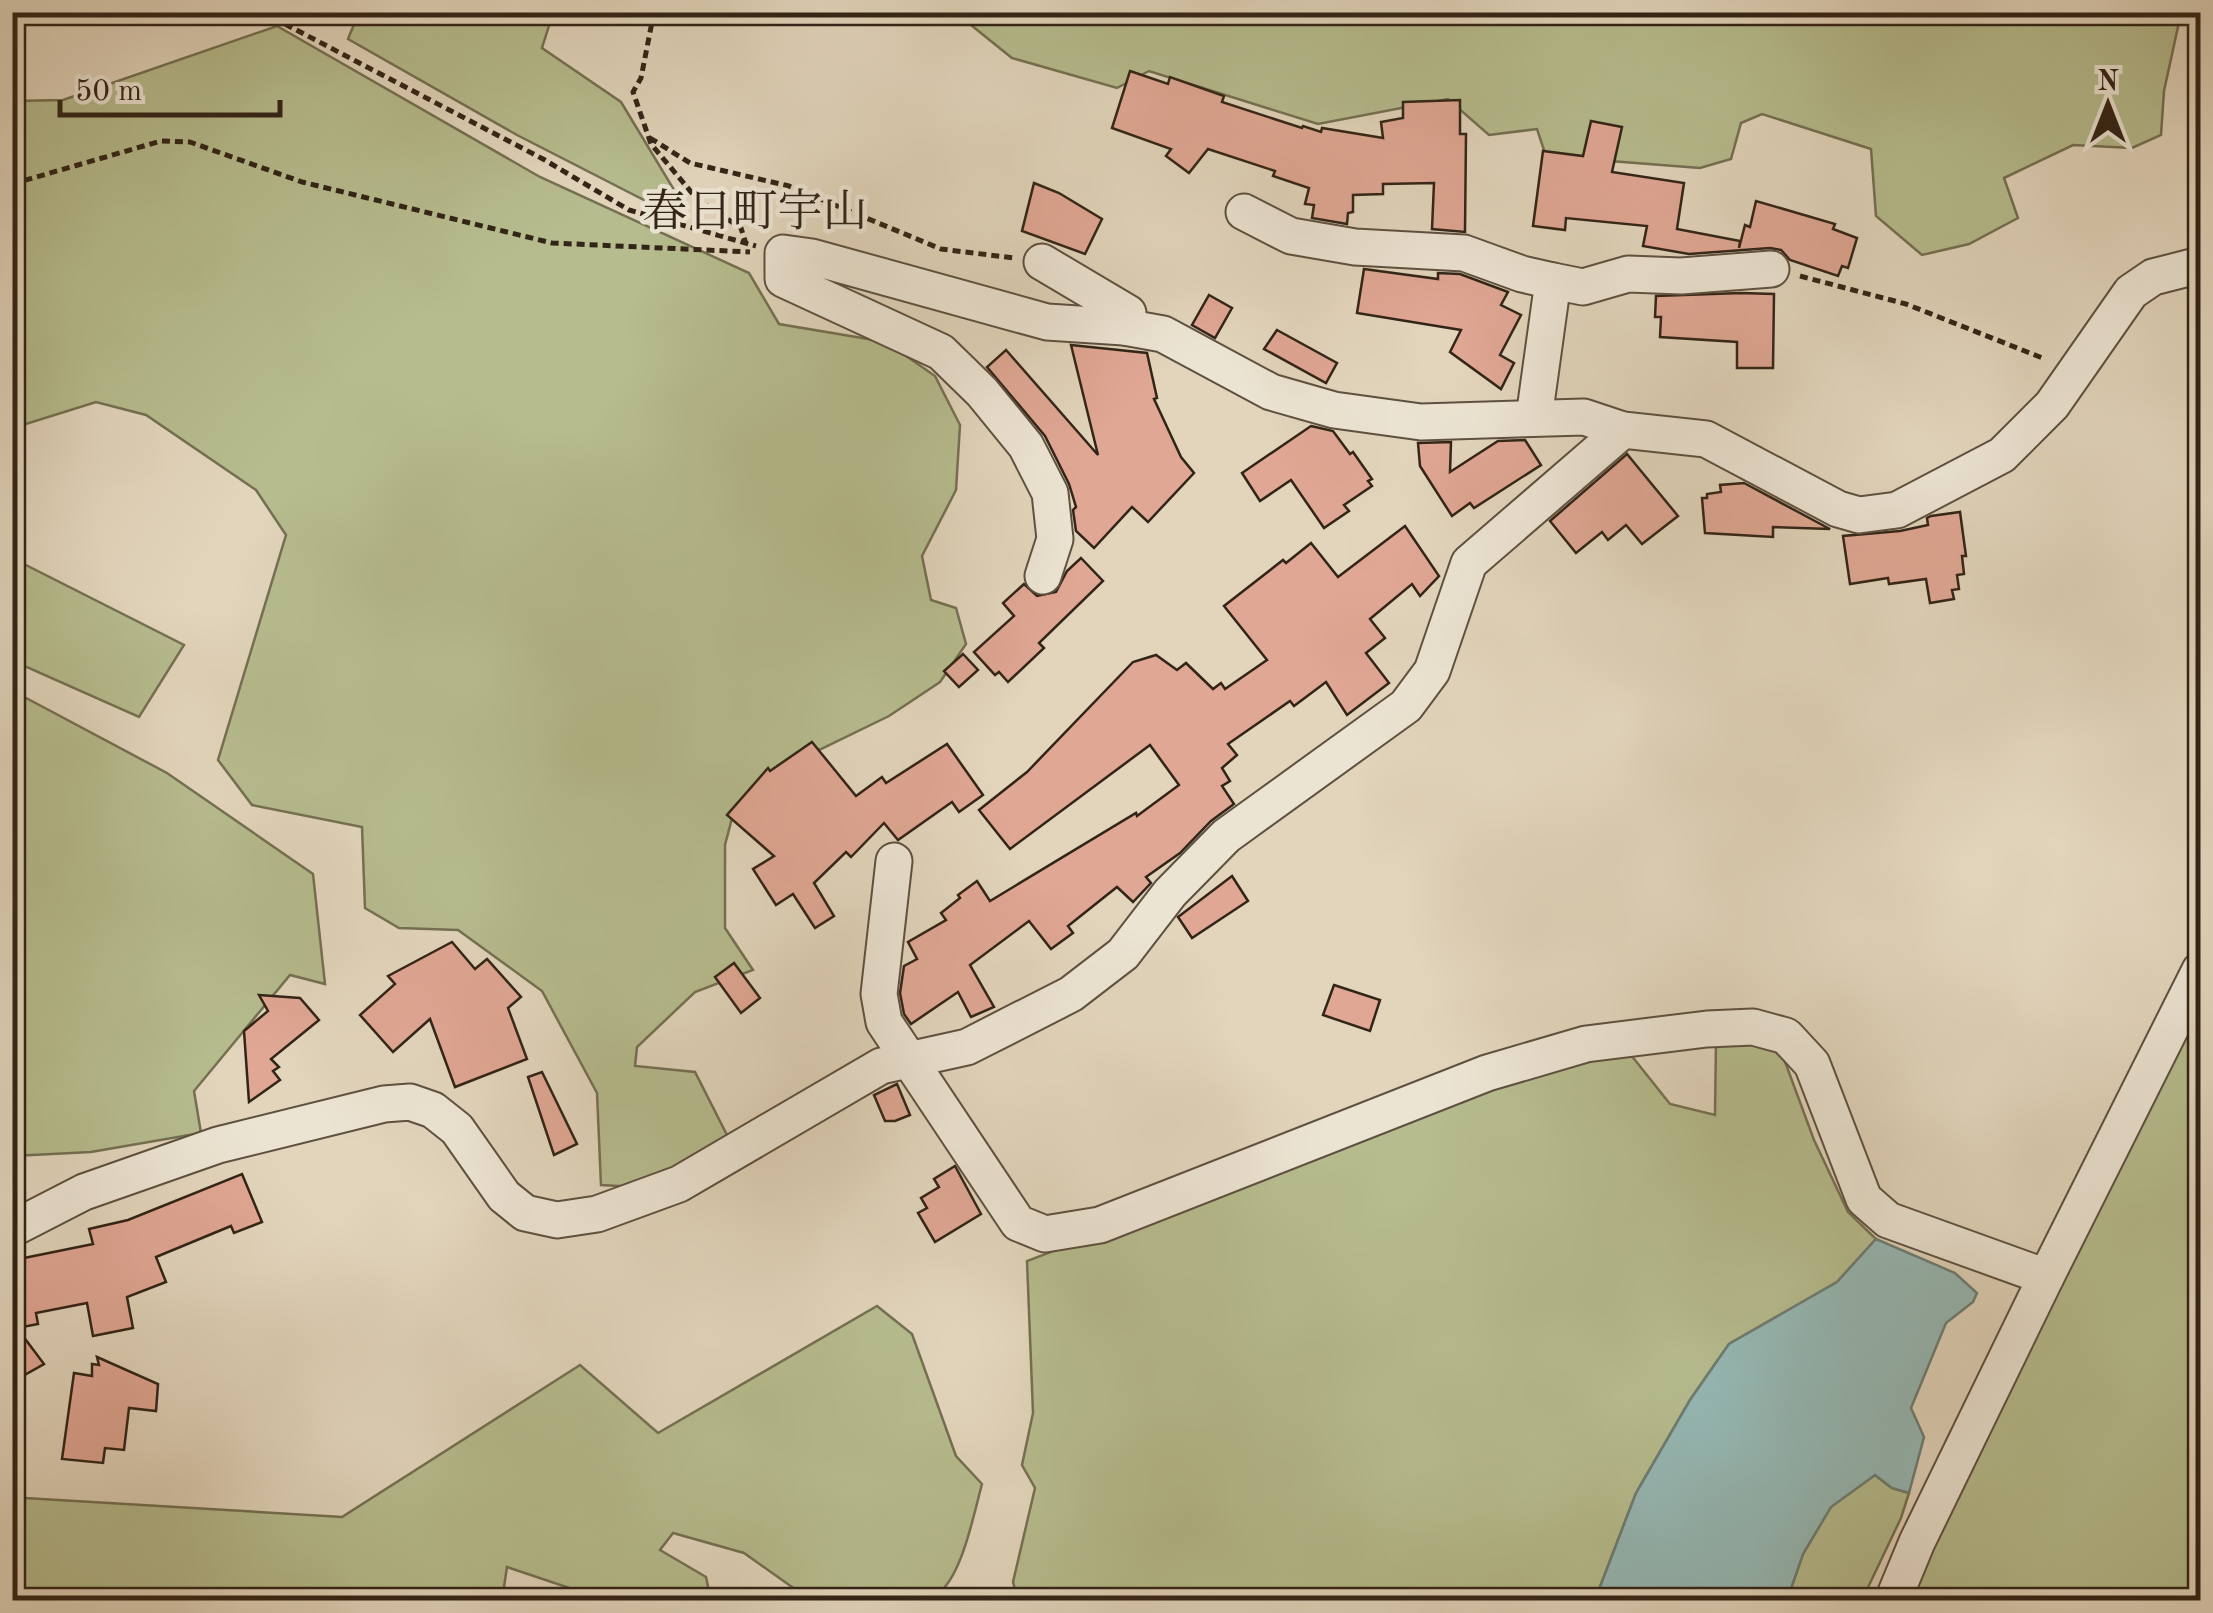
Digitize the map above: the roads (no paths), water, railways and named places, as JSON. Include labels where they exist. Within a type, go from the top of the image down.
[{"type":"street","points":[[1244,212],[1290,236],[1355,248],[1464,253],[1522,274],[1583,287],[1628,274],[1681,276],[1771,268]]},
{"type":"street","points":[[1043,576],[1056,540],[1050,493],[1026,446],[941,352],[783,279],[783,253],[812,257],[1047,322],[1163,334],[1271,392],[1334,410],[1421,422],[1584,417],[1623,430],[1706,439],[1838,509],[1859,516],[1897,510],[2002,455],[2052,405],[2131,292],[2153,277],[2200,265]]},
{"type":"street","points":[[1042,262],[1128,313],[1124,327]]},
{"type":"street","points":[[1534,418],[1552,281]]},
{"type":"street","points":[[12,1229],[84,1192],[218,1145],[384,1104],[410,1102],[432,1110],[457,1129],[504,1196],[526,1212],[557,1220],[597,1214],[679,1184],[882,1066],[968,1048],[1071,994],[1123,954],[1170,893],[1226,836],[1406,706],[1432,671],[1468,563],[1623,430]]},
{"type":"street","points":[[894,861],[878,994],[884,1022],[1018,1223],[1045,1234],[1100,1225],[1487,1074],[1586,1044],[1753,1027],[1786,1036],[1812,1064],[1864,1199],[1888,1220],[2046,1277]]},
{"type":"street","points":[[1893,1600],[1916,1542],[2200,970]]},
{"type":"water","points":[[1876,1239],[1955,1273],[1977,1293],[1973,1302],[1946,1323],[1911,1408],[1924,1437],[1909,1493],[1892,1488],[1875,1475],[1831,1507],[1803,1554],[1787,1600],[1595,1600],[1636,1493],[1690,1400],[1729,1344],[1837,1282]]},
{"type":"district","name":"春日町宇山","points":[[755,214]]}]
